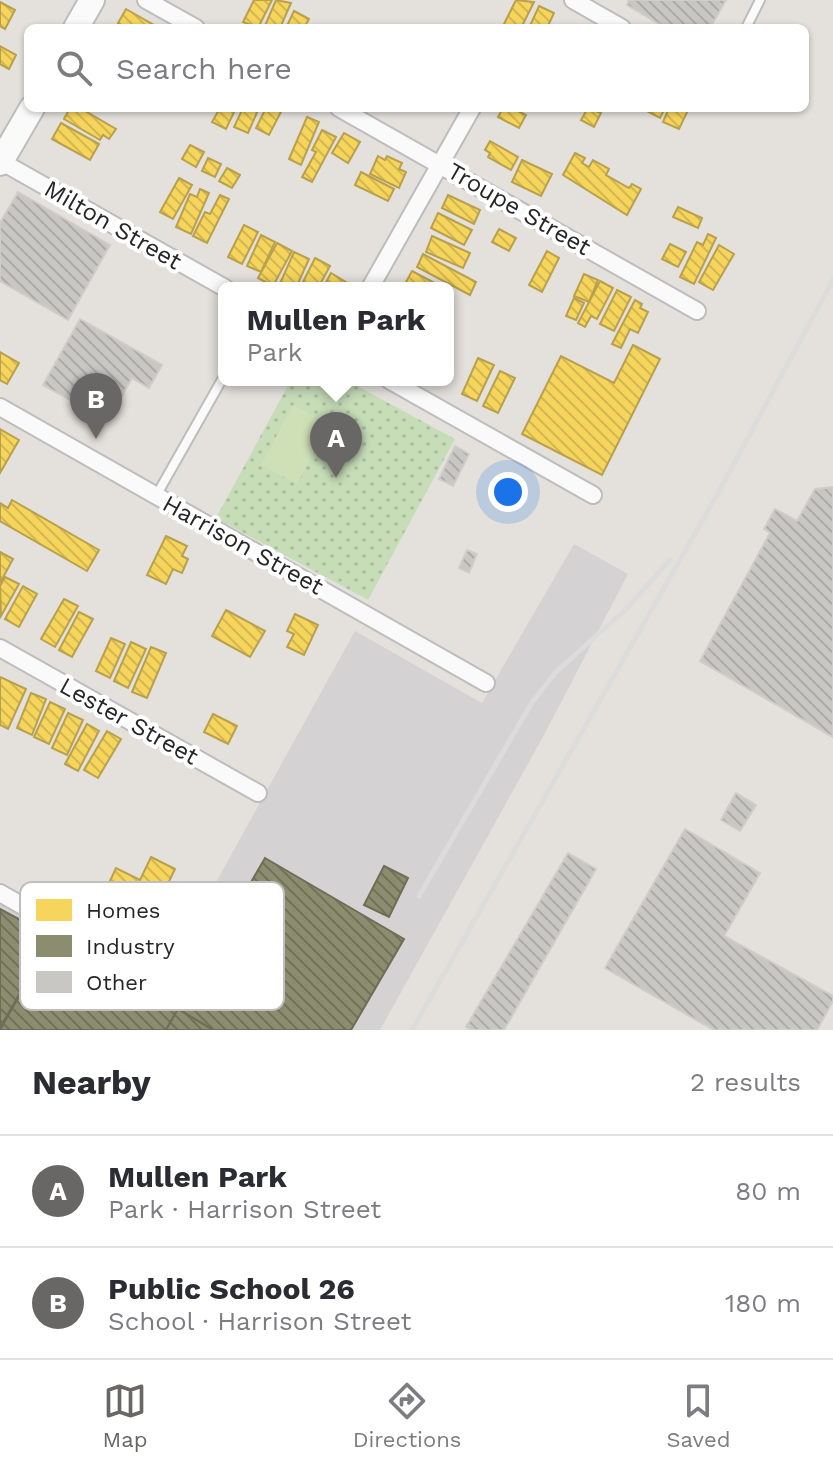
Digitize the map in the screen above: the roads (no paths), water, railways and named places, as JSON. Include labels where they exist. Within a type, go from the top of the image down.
[{"type":"main road","points":[[78,24],[92,0]]},
{"type":"main road","points":[[1,162],[30,112]]},
{"type":"street","points":[[146,0],[189,24]]},
{"type":"street","points":[[573,0],[615,24]]},
{"type":"street","name":"Troupe Street","points":[[346,112],[697,311]]},
{"type":"street","points":[[373,282],[470,112]]},
{"type":"street","name":"Milton Street","points":[[1,162],[218,284]]},
{"type":"street","points":[[400,386],[593,495]]},
{"type":"street","name":"Harrison Street","points":[[0,407],[486,683]]},
{"type":"street","name":"Lester Street","points":[[0,648],[258,793]]},
{"type":"street","points":[[0,893],[20,904]]},
{"type":"lane","points":[[748,24],[760,0]]},
{"type":"lane","points":[[156,496],[218,386]]},
{"type":"railway","points":[[412,1030],[717,495],[833,280]]},
{"type":"railway","points":[[419,896],[531,704],[555,673],[626,609],[670,560]]},
{"type":"place","name":"Public School 26","points":[[96,439]]},
{"type":"place","name":"Mullen Park","points":[[336,478]]}]
